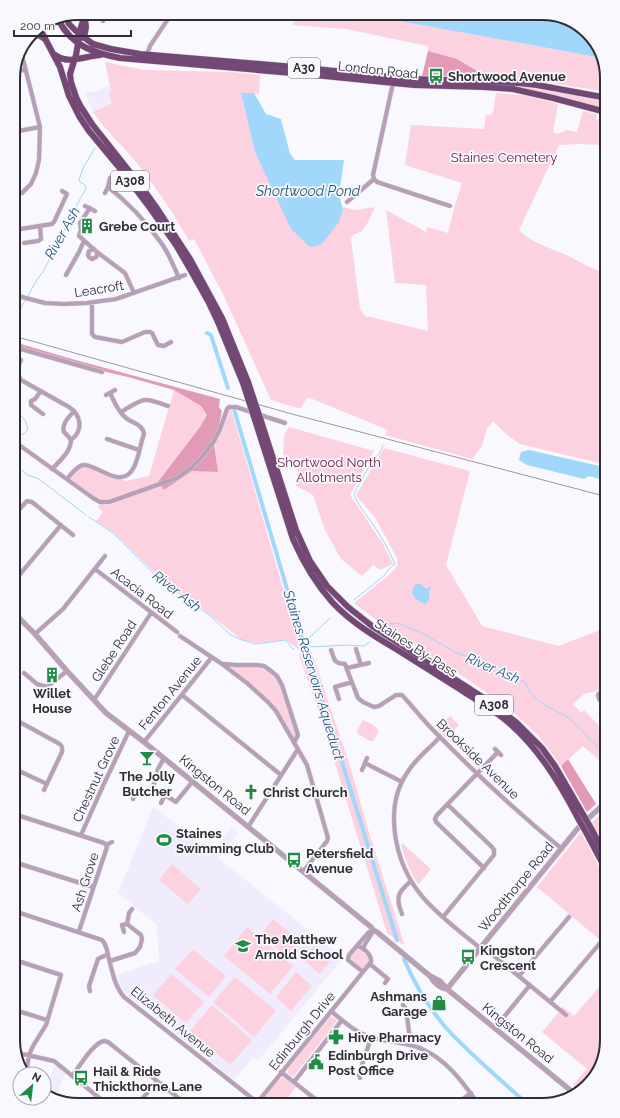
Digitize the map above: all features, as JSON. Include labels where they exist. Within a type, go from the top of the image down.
[{"type":"highway","points":[[71,38],[81,34],[86,28],[85,20]]},
{"type":"highway","name":"A30","points":[[67,21],[69,24],[93,44],[124,52],[411,79],[518,83],[600,98]]},
{"type":"highway","name":"A30","points":[[60,23],[71,38],[79,44],[101,54]]},
{"type":"highway","points":[[42,33],[54,55],[64,60],[101,54]]},
{"type":"highway","points":[[75,59],[81,34]]},
{"type":"highway","name":"London Road","points":[[101,54],[132,60],[393,83],[513,89],[600,110]]},
{"type":"highway","name":"A308","points":[[54,55],[60,67],[68,96],[79,116],[89,131],[150,208],[192,268]]},
{"type":"highway","name":"A308","points":[[75,59],[70,71],[70,78],[81,107],[92,124],[131,172],[156,207],[192,268]]},
{"type":"highway","name":"Staines By-Pass","points":[[192,268],[222,318],[246,382],[293,539],[299,554],[318,585],[333,603],[357,623],[382,641],[483,704],[516,729],[535,749],[582,818],[600,857]]},
{"type":"highway","name":"Staines By-Pass","points":[[589,832],[600,848]]},
{"type":"main road","points":[[39,35],[45,39]]},
{"type":"street","points":[[147,55],[150,46],[167,20]]},
{"type":"street","points":[[20,194],[28,188],[36,173],[39,160],[40,127],[23,59]]},
{"type":"street","points":[[21,70],[26,70]]},
{"type":"street","points":[[374,179],[373,175],[393,83]]},
{"type":"street","points":[[20,131],[40,127]]},
{"type":"street","points":[[105,193],[108,188],[110,178]]},
{"type":"street","points":[[347,202],[374,179]]},
{"type":"street","points":[[374,179],[378,182],[450,206]]},
{"type":"street","points":[[108,188],[118,195],[135,212],[162,245],[179,278]]},
{"type":"street","points":[[20,229],[52,224],[67,194],[62,192]]},
{"type":"street","points":[[85,206],[95,211]]},
{"type":"street","points":[[90,208],[80,223],[81,230],[79,236],[125,273],[134,293]]},
{"type":"street","points":[[24,243],[38,241],[41,239],[40,226]]},
{"type":"street","points":[[66,275],[84,241]]},
{"type":"street","name":"Leacroft","points":[[20,296],[45,303],[92,303],[116,299],[186,275]]},
{"type":"street","points":[[92,303],[92,334],[94,336],[122,342],[145,332],[150,332],[158,345],[170,345]]},
{"type":"street","points":[[20,349],[102,372]]},
{"type":"street","points":[[20,379],[69,407],[79,418],[77,434],[71,440],[71,443],[64,456],[52,469]]},
{"type":"street","points":[[66,479],[77,468],[85,465],[114,477],[125,476],[133,468],[144,434],[143,428],[125,417],[121,412],[108,394],[115,390]]},
{"type":"street","points":[[41,392],[31,401],[31,405],[43,414]]},
{"type":"street","points":[[121,412],[143,400],[150,400],[168,406]]},
{"type":"street","points":[[20,446],[93,498],[100,502],[109,502],[177,478],[191,468],[214,441],[229,407],[236,407],[285,422]]},
{"type":"street","points":[[71,440],[64,432],[64,428],[74,411]]},
{"type":"street","points":[[112,440],[114,434]]},
{"type":"street","points":[[107,439],[139,450]]},
{"type":"street","points":[[20,509],[27,501],[30,501],[73,535]]},
{"type":"street","points":[[20,574],[61,525]]},
{"type":"street","points":[[35,634],[63,609],[105,556]]},
{"type":"street","name":"Acacia Road","points":[[95,569],[178,634],[247,683],[276,711],[298,749]]},
{"type":"street","name":"Glebe Road","points":[[93,699],[96,697],[151,613]]},
{"type":"street","name":"Kingston Road","points":[[20,618],[106,713],[193,781],[571,1090]]},
{"type":"street","points":[[356,649],[361,665]]},
{"type":"street","points":[[331,650],[335,662],[344,664],[347,668],[352,682],[335,687],[339,700]]},
{"type":"street","name":"Fenton Avenue","points":[[144,742],[212,657]]},
{"type":"street","points":[[347,668],[369,663]]},
{"type":"street","points":[[222,664],[264,666],[277,676],[282,685],[298,735],[294,743]]},
{"type":"street","points":[[24,673],[37,684],[47,687],[67,671]]},
{"type":"street","name":"Brookside Avenue","points":[[352,682],[358,698],[374,707],[381,705],[396,695],[402,695],[415,711],[477,774],[535,827],[562,849]]},
{"type":"street","points":[[182,695],[281,775]]},
{"type":"street","points":[[20,722],[58,743],[63,748],[44,790]]},
{"type":"street","name":"Chestnut Grove","points":[[81,835],[130,731]]},
{"type":"street","points":[[440,737],[411,768],[402,782],[394,806],[396,842],[411,881],[424,899],[443,917],[566,1015]]},
{"type":"street","points":[[248,827],[298,749],[307,765],[328,838],[303,872]]},
{"type":"street","points":[[484,868],[436,822],[435,819],[498,752]]},
{"type":"street","points":[[133,799],[138,792],[148,795],[154,784],[158,768],[164,758]]},
{"type":"street","points":[[362,770],[367,758]]},
{"type":"street","points":[[365,763],[402,782]]},
{"type":"street","points":[[20,771],[47,784]]},
{"type":"street","points":[[161,803],[165,795],[176,802],[193,781]]},
{"type":"street","points":[[443,917],[494,855],[494,850],[448,805]]},
{"type":"street","name":"Woodthorpe Road","points":[[447,989],[578,828],[600,808]]},
{"type":"street","points":[[20,815],[104,843],[106,845]]},
{"type":"street","name":"Ash Grove","points":[[78,931],[106,845],[112,842]]},
{"type":"street","points":[[20,864],[93,887]]},
{"type":"street","points":[[402,914],[398,905],[399,895],[411,881]]},
{"type":"street","points":[[127,924],[129,913],[132,909]]},
{"type":"street","points":[[20,913],[78,931]]},
{"type":"street","points":[[518,976],[569,917]]},
{"type":"street","points":[[124,932],[122,926],[127,924]]},
{"type":"street","points":[[110,960],[135,953],[140,947],[142,939],[141,935],[127,924]]},
{"type":"street","points":[[358,946],[369,954],[372,959],[370,964],[363,972],[348,960],[349,955],[368,933],[373,930]]},
{"type":"street","points":[[363,949],[373,930]]},
{"type":"street","name":"Elizabeth Avenue","points":[[78,931],[101,939],[105,943],[116,984],[124,997],[252,1098]]},
{"type":"street","points":[[550,1002],[600,943]]},
{"type":"street","points":[[90,991],[89,986],[98,959],[108,954]]},
{"type":"street","points":[[20,963],[63,974],[48,1020],[33,1046],[29,1055],[27,1066]]},
{"type":"street","points":[[370,964],[388,978],[385,983]]},
{"type":"street","name":"Edinburgh Drive","points":[[262,1098],[281,1072],[363,972]]},
{"type":"street","points":[[499,1023],[530,985]]},
{"type":"street","points":[[403,1005],[406,1009],[410,1044]]},
{"type":"street","points":[[331,1011],[355,1030],[371,1038],[410,1044],[433,1054],[443,1062],[474,1098]]},
{"type":"street","points":[[20,1012],[48,1020]]},
{"type":"street","points":[[294,1082],[342,1020]]},
{"type":"street","points":[[360,1078],[359,1074],[371,1038]]},
{"type":"street","points":[[72,1076],[92,1050],[101,1041],[104,1041],[108,1042],[178,1098]]},
{"type":"street","points":[[22,1054],[54,1061],[100,1098]]},
{"type":"street","points":[[281,1072],[314,1098]]},
{"type":"street","points":[[143,1098],[157,1081]]},
{"type":"street","points":[[464,1098],[471,1093]]},
{"type":"shaded area","points":[[428,51],[457,59],[482,74],[483,79],[434,75],[422,76]]},
{"type":"shaded area","points":[[109,86],[111,91],[108,93],[112,103],[93,112],[85,93],[101,90]]},
{"type":"shaded area","points":[[20,344],[220,399],[219,407],[222,411],[214,444],[218,472],[192,471],[164,490],[158,482],[200,427],[207,415],[201,406],[174,390],[20,347]]},
{"type":"shaded area","points":[[568,759],[596,804],[587,812],[561,766]]},
{"type":"shaded area","name":"The Matthew Arnold School","points":[[153,807],[212,851],[232,827],[238,833],[218,858],[343,958],[258,1061],[253,1058],[234,1080],[127,994],[123,990],[117,975],[159,961],[157,925],[118,893]]},
{"type":"shaded area","points":[[54,1065],[65,1073],[57,1094],[52,1092],[52,1072]]},
{"type":"green space","points":[[296,20],[393,20],[596,57],[600,70],[600,91],[538,81],[483,77],[482,74],[457,59],[428,51],[428,46],[346,29],[292,25]]},
{"type":"green space","name":"Staines Cemetery","points":[[105,62],[144,70],[231,72],[260,75],[259,94],[241,93],[255,152],[343,210],[342,207],[356,210],[375,207],[362,231],[353,235],[351,239],[360,309],[366,317],[428,331],[426,285],[395,283],[386,210],[425,232],[427,227],[448,233],[462,183],[405,165],[411,125],[484,129],[486,115],[493,113],[496,93],[529,96],[558,104],[553,132],[557,134],[567,130],[577,132],[583,111],[597,114],[596,119],[600,120],[600,145],[559,145],[519,230],[530,239],[600,271],[600,463],[520,444],[506,434],[493,421],[487,429],[481,448],[472,459],[385,435],[388,430],[310,398],[307,398],[301,408],[271,400],[223,294],[194,239],[189,241],[172,212],[146,175],[93,112],[112,103],[108,92],[111,91]]},
{"type":"green space","points":[[409,81],[514,85],[600,100],[600,108],[545,94]]},
{"type":"green space","points":[[174,390],[201,406],[207,415],[164,490],[192,471],[218,472],[214,444],[223,428],[227,412],[231,408],[301,651],[286,640],[258,643],[242,640],[162,580],[113,532],[96,521],[103,512],[98,507],[103,501],[90,496],[67,479],[85,465],[107,475],[126,481],[149,476]]},
{"type":"green space","name":"Shortwood North Allotments","points":[[289,427],[374,451],[350,495],[383,544],[393,564],[380,570],[373,565],[362,576],[341,559],[325,530],[313,495],[296,486],[298,468],[283,454],[284,435]]},
{"type":"green space","points":[[384,448],[470,471],[446,565],[482,626],[558,646],[600,630],[600,687],[596,691],[584,694],[573,704],[581,713],[584,710],[600,727],[600,761],[583,746],[561,766],[538,735],[515,714],[455,671],[388,629],[354,603],[389,575],[397,566],[398,560],[376,519],[356,495]]},
{"type":"green space","points":[[311,650],[351,769],[367,826],[404,944],[387,933],[322,721],[300,658],[299,653]]},
{"type":"green space","points":[[231,667],[258,667],[277,676],[298,735],[294,743],[276,711]]},
{"type":"green space","points":[[450,716],[459,725],[446,738],[437,729]]},
{"type":"green space","points":[[363,720],[372,724],[378,730],[378,733],[373,741],[370,741],[358,734],[357,730]]},
{"type":"green space","points":[[600,815],[600,837],[592,822]]},
{"type":"green space","points":[[581,832],[600,868],[600,940],[537,887]]},
{"type":"green space","points":[[403,844],[431,869],[419,884],[406,860],[401,845]]},
{"type":"green space","points":[[172,864],[201,889],[188,905],[159,880]]},
{"type":"green space","points":[[273,919],[299,940],[286,955],[260,935]]},
{"type":"green space","points":[[247,927],[293,966],[270,994],[224,956]]},
{"type":"green space","points":[[313,947],[330,962],[319,974],[303,959]]},
{"type":"green space","points":[[193,949],[226,976],[209,997],[175,969]]},
{"type":"green space","points":[[356,949],[359,949],[370,959],[364,969],[350,960],[350,957]]},
{"type":"green space","points":[[296,972],[312,986],[291,1011],[276,997]]},
{"type":"green space","points":[[171,974],[204,1002],[186,1023],[153,995]]},
{"type":"green space","points":[[235,977],[276,1011],[254,1037],[213,1002]]},
{"type":"green space","points":[[600,986],[600,1048],[594,1066],[586,1078],[575,1087],[573,1085],[587,1069],[542,1032],[563,1007],[574,1016]]},
{"type":"green space","points":[[212,1005],[252,1040],[230,1065],[190,1031]]},
{"type":"green space","points":[[331,1016],[337,1020],[336,1022],[294,1076],[290,1075],[288,1072],[289,1067]]},
{"type":"green space","points":[[280,1078],[285,1078],[296,1087],[288,1098],[264,1098]]},
{"type":"water","points":[[393,20],[553,21],[568,26],[580,34],[586,40],[596,57]]},
{"type":"water","name":"Shortwood Pond","points":[[241,93],[254,93],[266,114],[281,119],[290,154],[295,160],[344,160],[339,195],[343,210],[339,222],[320,245],[310,247],[291,229],[255,152]]},
{"type":"water","points":[[529,450],[600,466],[600,479],[589,476],[584,479],[527,465],[519,460],[521,452]]},
{"type":"water","points":[[416,584],[420,584],[427,589],[430,586],[431,587],[427,603],[425,604],[415,599],[412,594],[413,588]]},
{"type":"waterway","name":"River Ash","points":[[28,296],[44,270],[86,189],[85,185],[79,180],[83,168],[95,148]]},
{"type":"waterway","name":"River Ash","points":[[20,310],[26,299]]},
{"type":"waterway","name":"Staines Reservoirs Aqueduct","points":[[207,333],[211,335],[228,388]]},
{"type":"waterway","name":"Staines Reservoirs Aqueduct","points":[[234,409],[307,657],[334,736],[397,940]]},
{"type":"waterway","name":"River Ash","points":[[20,415],[25,420],[28,429],[20,435]]},
{"type":"waterway","points":[[354,600],[385,575],[387,571],[395,564],[382,538],[354,494],[373,459],[379,454],[383,445]]},
{"type":"waterway","name":"River Ash","points":[[20,469],[27,475],[39,479],[86,515]]},
{"type":"waterway","name":"River Ash","points":[[89,517],[113,533],[161,581],[209,615],[231,635],[256,644],[286,640],[294,649]]},
{"type":"waterway","points":[[310,646],[310,637],[330,618]]},
{"type":"waterway","name":"River Ash","points":[[384,628],[389,624],[397,623],[422,633],[455,652],[525,682],[530,693],[534,697],[546,706],[566,716],[600,748]]},
{"type":"waterway","name":"River Ash","points":[[310,647],[347,645],[364,646],[370,642]]},
{"type":"waterway","name":"Staines Reservoirs Aqueduct","points":[[404,959],[423,996],[447,1029],[477,1059],[521,1098]]},
{"type":"railway","points":[[20,338],[292,414],[600,495]]},
{"type":"place","name":"Shortwood Avenue","points":[[436,76]]},
{"type":"place","name":"Grebe Court","points":[[87,226]]},
{"type":"place","name":"Willet House","points":[[52,675]]},
{"type":"place","name":"The Jolly Butcher","points":[[147,758]]},
{"type":"place","name":"Christ Church","points":[[251,792]]},
{"type":"place","name":"Staines Swimming Club","points":[[164,840]]},
{"type":"place","name":"Petersfield Avenue","points":[[294,860]]},
{"type":"place","name":"The Matthew Arnold School","points":[[243,946]]},
{"type":"place","name":"Kingston Crescent","points":[[468,957]]},
{"type":"place","name":"Ashmans Garage","points":[[439,1003]]},
{"type":"place","name":"Hive Pharmacy","points":[[336,1037]]},
{"type":"place","name":"Edinburgh Drive Post Office","points":[[316,1062]]},
{"type":"place","name":"Hail & Ride Thickthorne Lane","points":[[81,1078]]}]
